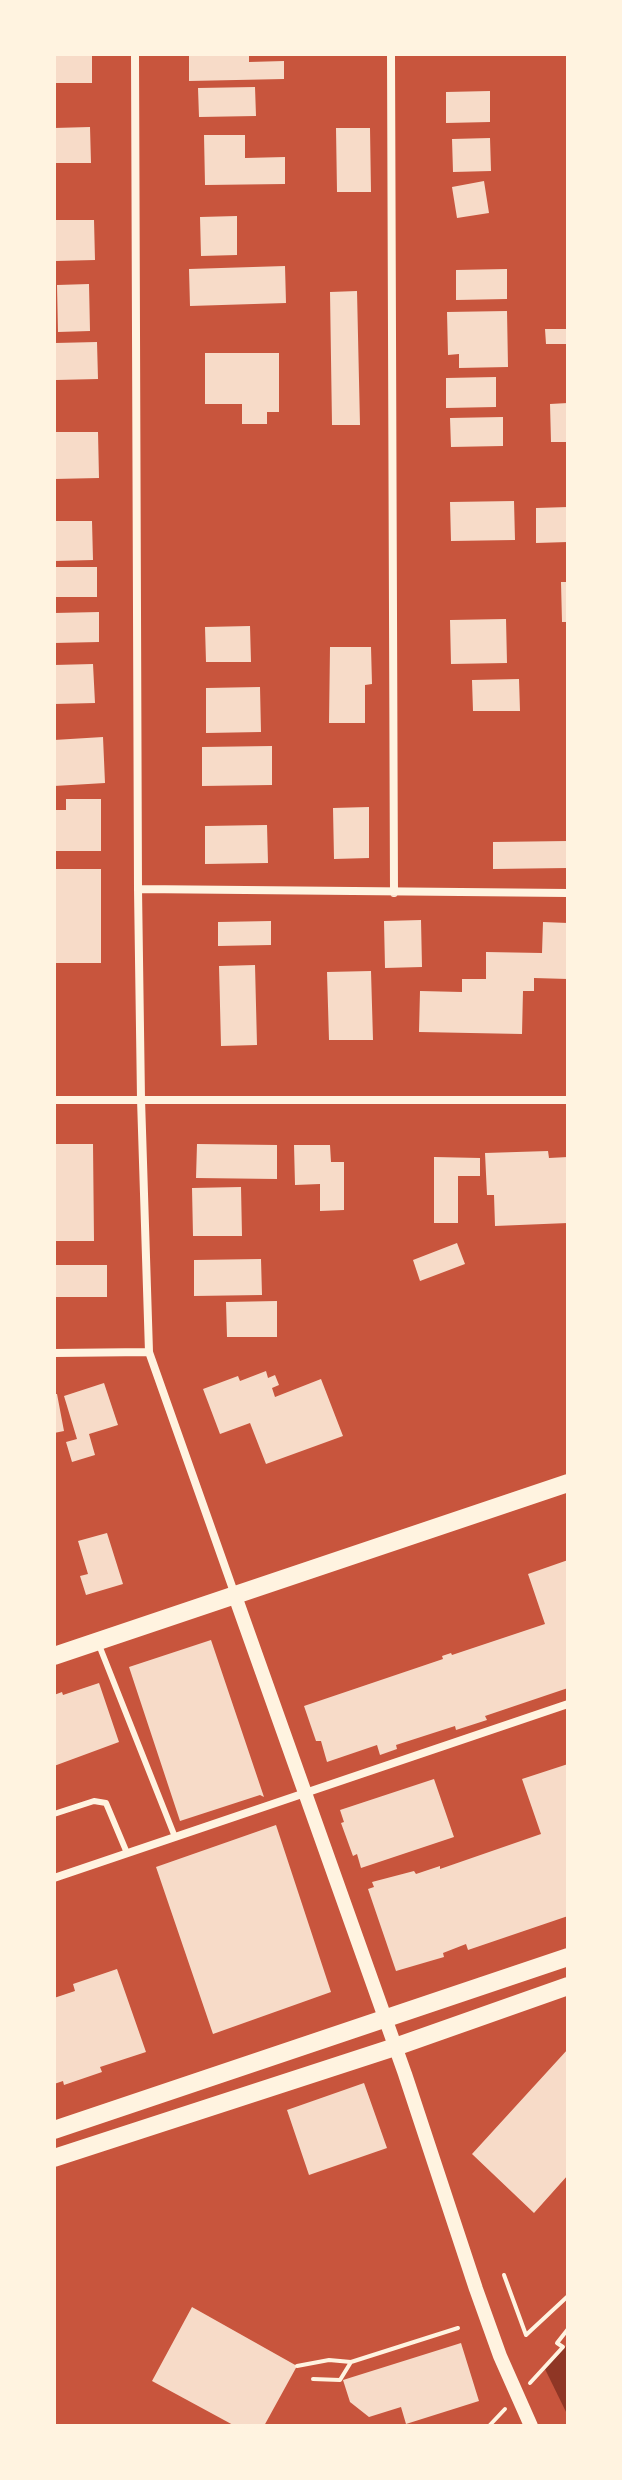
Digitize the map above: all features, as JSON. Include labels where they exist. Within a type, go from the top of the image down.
[{"type":"main road","points":[[54,1656],[568,1483]]},
{"type":"main road","points":[[54,2130],[568,1957]]},
{"type":"main road","points":[[54,2158],[395,2047],[568,1986]]},
{"type":"street","points":[[135,54],[138,889],[149,1352],[395,2047],[500,2356],[531,2426]]},
{"type":"street","points":[[391,54],[394,893]]},
{"type":"street","points":[[138,889],[568,893]]},
{"type":"street","points":[[54,1100],[568,1100]]},
{"type":"street","points":[[54,1353],[149,1352]]},
{"type":"street","points":[[54,1878],[568,1704]]},
{"type":"lane","points":[[97,1642],[175,1837]]},
{"type":"lane","points":[[54,1814],[94,1801],[106,1803],[127,1853]]},
{"type":"path","points":[[504,2275],[526,2335],[568,2296]]},
{"type":"path","points":[[297,2366],[329,2360],[351,2362],[458,2328]]},
{"type":"path","points":[[541,2372],[563,2347],[557,2343],[568,2329]]},
{"type":"path","points":[[313,2379],[340,2380],[351,2362]]},
{"type":"shaded area","points":[[568,2344],[568,2424],[492,2426]]},
{"type":"pier","points":[[543,2365],[568,2416],[568,2426],[489,2426]]},
{"type":"building","points":[[54,54],[92,54],[92,83],[54,83]]},
{"type":"building","points":[[189,54],[249,54],[249,62],[284,61],[284,79],[189,81]]},
{"type":"building","points":[[255,87],[256,116],[199,117],[198,88]]},
{"type":"building","points":[[490,91],[490,122],[446,123],[446,92]]},
{"type":"building","points":[[90,127],[91,163],[54,163],[54,128]]},
{"type":"building","points":[[336,128],[370,128],[371,192],[337,192]]},
{"type":"building","points":[[204,135],[245,135],[245,158],[285,157],[285,184],[205,185]]},
{"type":"building","points":[[490,138],[491,171],[453,172],[452,139]]},
{"type":"building","points":[[484,181],[489,213],[457,218],[452,187]]},
{"type":"building","points":[[237,216],[237,255],[201,256],[200,217]]},
{"type":"building","points":[[54,220],[94,220],[95,260],[55,261]]},
{"type":"building","points":[[285,266],[286,303],[190,306],[189,269]]},
{"type":"building","points":[[507,269],[507,299],[456,300],[456,270]]},
{"type":"building","points":[[89,284],[90,331],[58,332],[57,285]]},
{"type":"building","points":[[357,291],[360,425],[332,425],[330,292]]},
{"type":"building","points":[[507,311],[508,367],[459,368],[459,354],[448,355],[447,312]]},
{"type":"building","points":[[545,329],[568,329],[568,344],[546,344]]},
{"type":"building","points":[[97,342],[98,379],[56,380],[55,343]]},
{"type":"building","points":[[205,353],[279,353],[279,412],[267,412],[267,424],[242,424],[242,404],[205,404]]},
{"type":"building","points":[[496,377],[496,407],[446,408],[446,378]]},
{"type":"building","points":[[568,403],[568,442],[551,442],[550,404]]},
{"type":"building","points":[[503,417],[503,446],[451,447],[450,418]]},
{"type":"building","points":[[54,432],[98,432],[99,478],[54,479]]},
{"type":"building","points":[[514,501],[515,540],[451,541],[450,502]]},
{"type":"building","points":[[568,507],[568,542],[536,543],[536,508]]},
{"type":"building","points":[[54,521],[92,521],[93,560],[54,561]]},
{"type":"building","points":[[54,567],[97,567],[97,597],[54,597]]},
{"type":"building","points":[[561,582],[568,582],[568,622],[562,622]]},
{"type":"building","points":[[99,612],[99,642],[54,643],[54,613]]},
{"type":"building","points":[[506,619],[507,663],[451,664],[450,620]]},
{"type":"building","points":[[250,626],[251,662],[206,662],[205,627]]},
{"type":"building","points":[[330,647],[371,647],[372,684],[365,685],[365,723],[329,723]]},
{"type":"building","points":[[93,664],[95,703],[54,704],[54,665]]},
{"type":"building","points":[[519,679],[520,711],[473,711],[472,680]]},
{"type":"building","points":[[260,687],[261,732],[206,733],[206,688]]},
{"type":"building","points":[[103,737],[105,783],[54,786],[54,740]]},
{"type":"building","points":[[272,746],[272,785],[202,786],[202,747]]},
{"type":"building","points":[[66,799],[101,799],[101,851],[54,851],[54,810],[66,810]]},
{"type":"building","points":[[369,807],[369,858],[334,859],[333,808]]},
{"type":"building","points":[[267,825],[268,863],[205,864],[205,826]]},
{"type":"building","points":[[568,841],[568,868],[493,869],[493,842]]},
{"type":"building","points":[[54,869],[101,869],[101,963],[54,963]]},
{"type":"building","points":[[421,920],[422,967],[385,968],[384,921]]},
{"type":"building","points":[[271,921],[271,945],[218,946],[218,922]]},
{"type":"building","points":[[543,922],[568,923],[568,979],[534,978],[534,991],[523,991],[522,1034],[419,1032],[420,991],[462,992],[462,979],[486,979],[486,952],[542,953]]},
{"type":"building","points":[[255,965],[257,1045],[221,1046],[219,966]]},
{"type":"building","points":[[371,971],[373,1040],[329,1040],[327,972]]},
{"type":"building","points":[[54,1144],[93,1144],[94,1241],[54,1241]]},
{"type":"building","points":[[197,1144],[277,1145],[277,1179],[196,1178]]},
{"type":"building","points":[[294,1145],[330,1145],[331,1162],[344,1162],[344,1210],[320,1211],[320,1184],[295,1185]]},
{"type":"building","points":[[548,1151],[549,1158],[568,1157],[568,1223],[495,1226],[494,1195],[487,1195],[485,1153]]},
{"type":"building","points":[[434,1157],[480,1158],[480,1176],[458,1176],[458,1223],[434,1223]]},
{"type":"building","points":[[241,1187],[242,1236],[193,1236],[192,1188]]},
{"type":"building","points":[[457,1243],[465,1264],[420,1281],[413,1260]]},
{"type":"building","points":[[261,1259],[262,1295],[194,1296],[194,1260]]},
{"type":"building","points":[[54,1265],[107,1265],[107,1297],[54,1297]]},
{"type":"building","points":[[277,1301],[277,1337],[227,1337],[226,1302]]},
{"type":"building","points":[[266,1371],[268,1378],[275,1375],[279,1385],[272,1388],[275,1397],[321,1379],[343,1436],[266,1464],[250,1423],[220,1434],[203,1389],[238,1376],[240,1381]]},
{"type":"building","points":[[104,1383],[118,1425],[89,1434],[95,1455],[72,1462],[66,1442],[77,1439],[64,1396]]},
{"type":"building","points":[[54,1394],[57,1394],[64,1431],[54,1433]]},
{"type":"building","points":[[107,1533],[123,1584],[86,1595],[80,1576],[88,1574],[78,1541]]},
{"type":"building","points":[[568,1560],[568,1688],[485,1716],[487,1720],[456,1730],[455,1726],[396,1745],[397,1749],[380,1755],[377,1745],[327,1762],[321,1741],[316,1741],[304,1706],[443,1659],[442,1656],[545,1624],[528,1574]]},
{"type":"building","points":[[211,1640],[264,1797],[260,1795],[180,1821],[129,1667]]},
{"type":"building","points":[[99,1683],[119,1742],[54,1766],[54,1695]]},
{"type":"building","points":[[568,1764],[568,1916],[468,1950],[466,1944],[443,1953],[444,1957],[396,1971],[368,1889],[374,1887],[372,1882],[440,1866],[440,1869],[541,1834],[522,1779]]},
{"type":"building","points":[[434,1779],[454,1837],[361,1868],[357,1854],[353,1856],[341,1823],[344,1822],[340,1810]]},
{"type":"building","points":[[276,1825],[331,1992],[213,2034],[156,1867]]},
{"type":"building","points":[[117,1969],[146,2052],[100,2067],[102,2072],[64,2085],[63,2081],[54,2084],[54,1998],[75,1991],[73,1984]]},
{"type":"building","points":[[568,2049],[568,2175],[534,2213],[472,2154]]},
{"type":"building","points":[[364,2083],[387,2148],[309,2175],[287,2110]]},
{"type":"building","points":[[192,2307],[297,2366],[264,2426],[235,2426],[152,2381]]},
{"type":"building","points":[[461,2343],[479,2401],[406,2424],[401,2407],[369,2417],[350,2402],[343,2380]]}]
